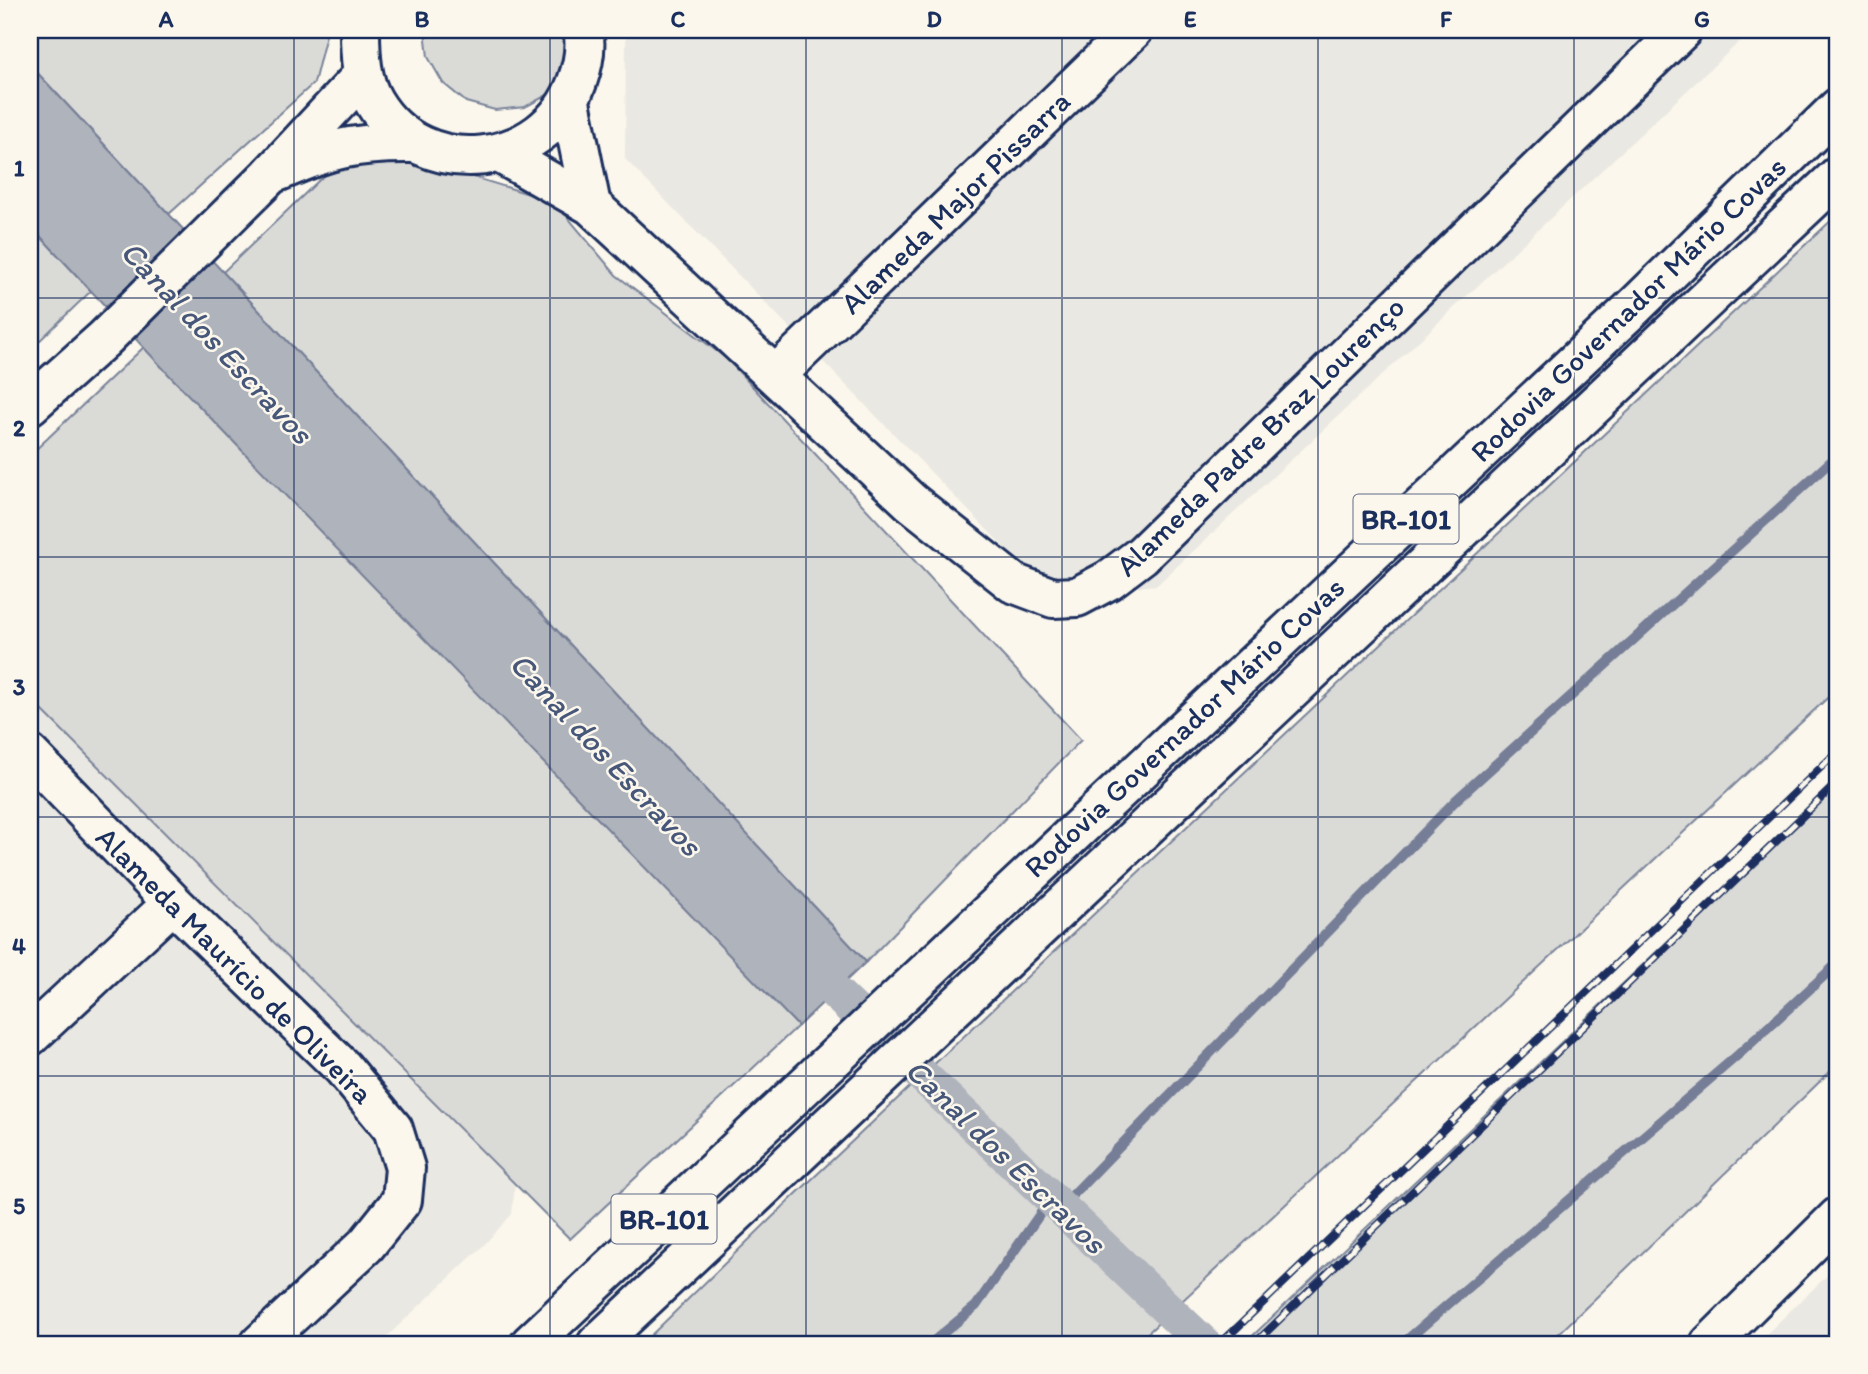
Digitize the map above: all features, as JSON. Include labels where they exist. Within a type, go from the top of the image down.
[{"type":"street","points":[[360,30],[363,75],[374,102],[392,125],[415,143],[442,154],[472,158],[501,154],[528,143],[551,125],[570,102],[587,41]]},
{"type":"street","name":"Alameda Major Pissarra","points":[[777,374],[1133,30]]},
{"type":"street","name":"Alameda Padre Braz Lourenço","points":[[501,154],[591,205],[777,374],[911,502],[1013,583],[1053,598],[1077,597],[1109,580],[1142,555],[1682,30]]},
{"type":"street","points":[[30,405],[104,339],[269,176],[363,75]]},
{"type":"street","points":[[570,102],[591,205]]},
{"type":"street","name":"Rodovia Governador Mário Covas","points":[[530,1344],[797,1095],[971,926],[1625,315],[1838,108]]},
{"type":"street","points":[[269,176],[313,156],[347,146],[367,142],[415,143]]},
{"type":"street","name":"Rodovia Governador Mário Covas","points":[[597,1344],[1838,176]]},
{"type":"street","name":"Alameda Maurício de Oliveira","points":[[30,755],[173,903],[343,1068],[393,1129],[405,1168],[402,1200],[366,1245],[260,1344]]},
{"type":"street","points":[[30,1036],[173,903]]},
{"type":"street","points":[[1710,1344],[1838,1217]]},
{"type":"shaded area","points":[[30,30],[323,30],[326,35],[314,83],[169,214],[30,65]]},
{"type":"shaded area","points":[[425,30],[577,30],[579,41],[551,93],[525,107],[495,110],[466,102],[443,83],[428,57]]},
{"type":"shaded area","points":[[626,30],[1752,30],[1157,585],[1051,595],[625,159]]},
{"type":"shaded area","points":[[359,142],[555,202],[616,275],[727,359],[1081,740],[866,962],[223,272]]},
{"type":"shaded area","points":[[1838,214],[1838,688],[1136,1344],[642,1344],[793,1197]]},
{"type":"shaded area","points":[[30,225],[91,291],[30,350]]},
{"type":"shaded area","points":[[144,347],[798,1026],[570,1239],[30,698],[30,455]]},
{"type":"shaded area","points":[[30,632],[520,1131],[512,1214],[484,1245],[379,1344],[30,1344]]},
{"type":"shaded area","points":[[1838,779],[1838,1064],[1548,1344],[1244,1344]]},
{"type":"shaded area","points":[[1838,1265],[1838,1344],[1756,1344]]},
{"type":"water","points":[[30,65],[866,962],[798,1026],[171,377],[30,225]]},
{"type":"waterway","points":[[1061,1207],[1456,800],[1838,455]]},
{"type":"waterway","name":"Canal dos Escravos","points":[[801,960],[1204,1344]]},
{"type":"waterway","points":[[1402,1344],[1739,1054],[1838,963]]},
{"type":"waterway","points":[[930,1344],[976,1306],[1051,1198]]},
{"type":"railway","points":[[1220,1344],[1838,751]]},
{"type":"railway","points":[[1254,1344],[1838,782]]}]
